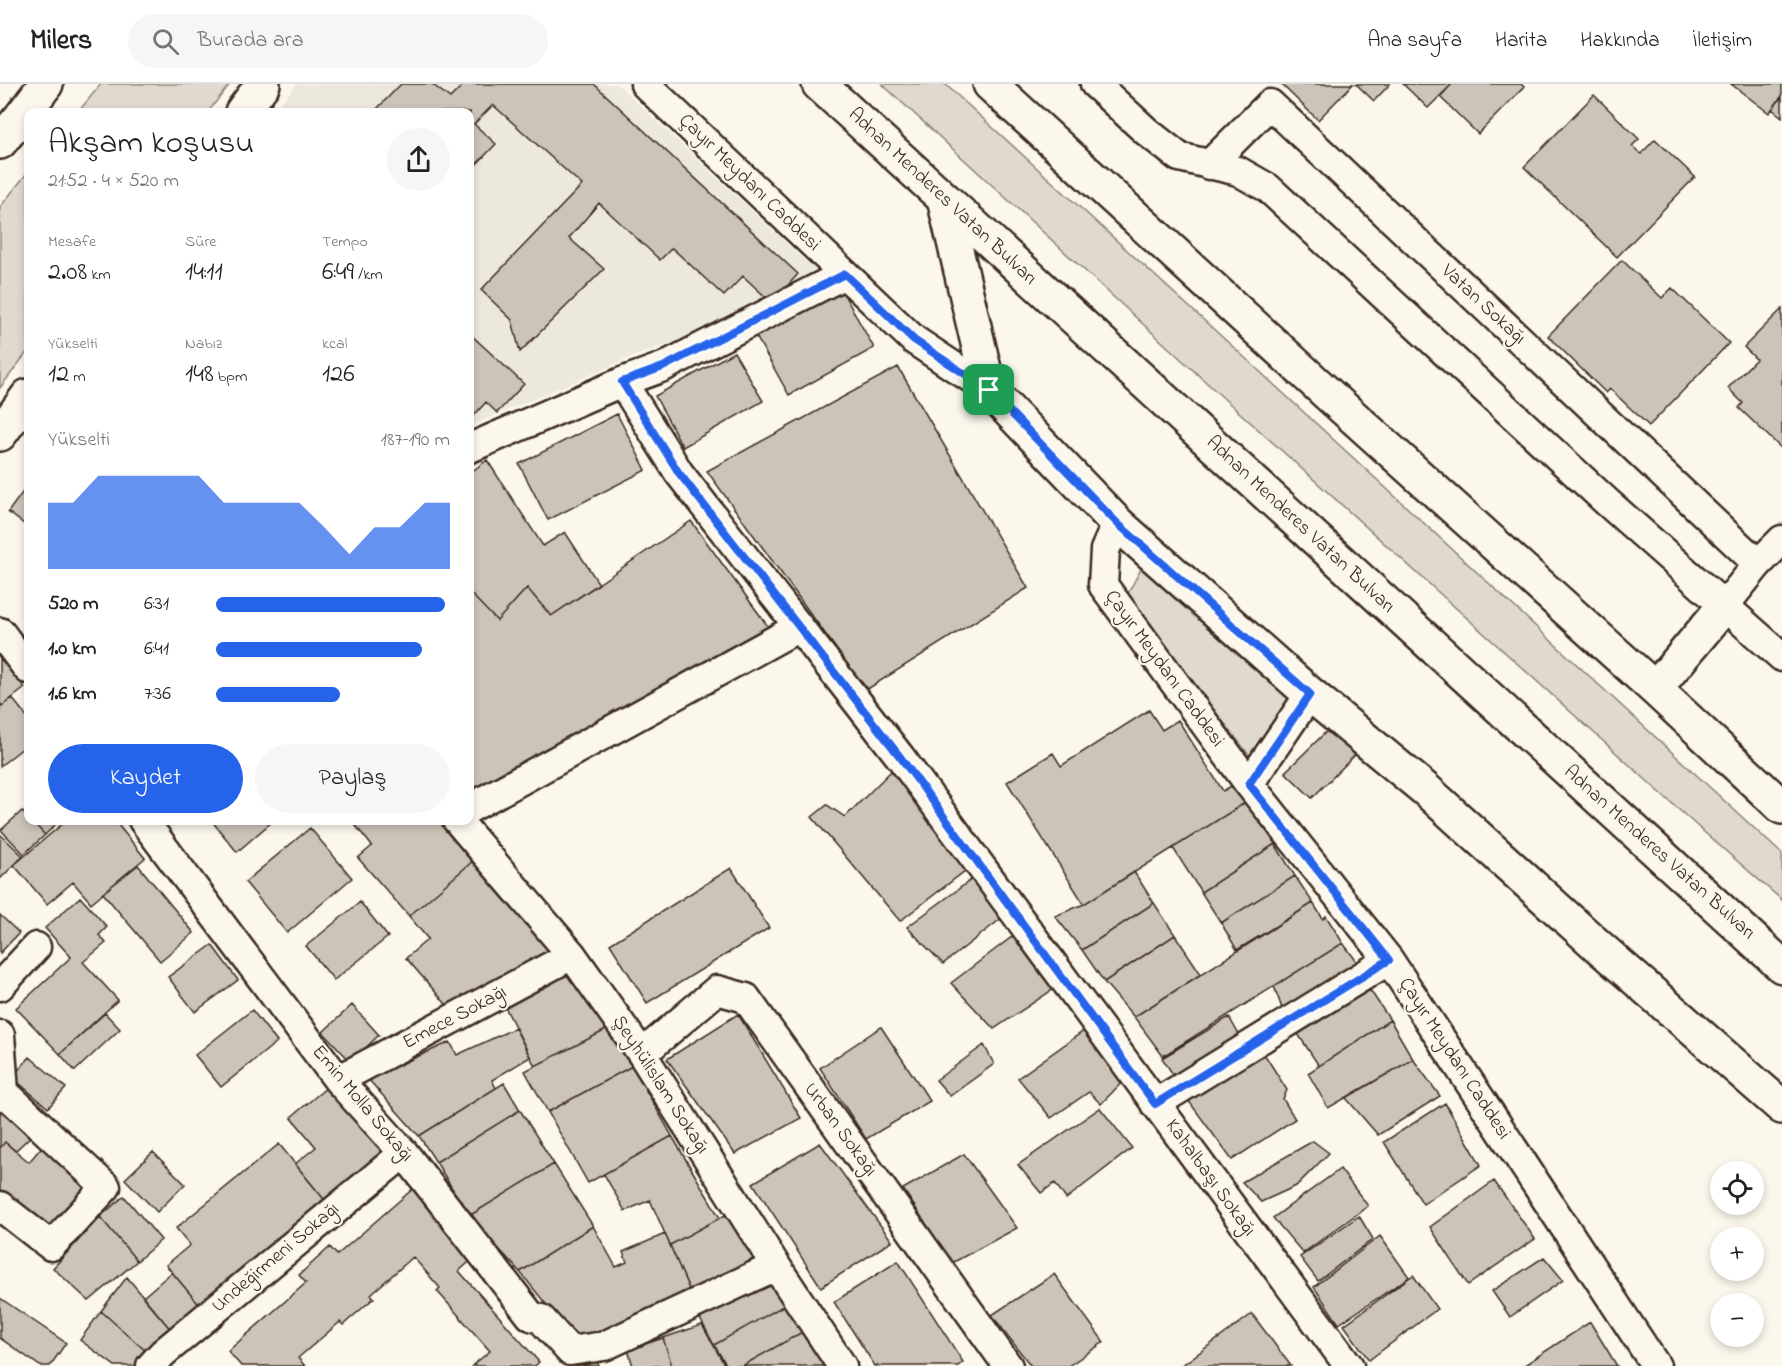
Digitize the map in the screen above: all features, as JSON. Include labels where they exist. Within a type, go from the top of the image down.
[{"type":"main road","points":[[245,108],[263,84]]},
{"type":"main road","name":"Adnan Menderes Vatan Bulvarı","points":[[819,84],[1776,956]]},
{"type":"main road","points":[[990,84],[1329,396],[1655,689],[1782,807]]},
{"type":"main road","points":[[0,117],[43,87]]},
{"type":"main road","points":[[28,108],[43,87]]},
{"type":"main road","points":[[0,142],[24,113]]},
{"type":"main road","points":[[944,199],[989,390]]},
{"type":"main road","name":"Çayır Meydanı Caddesi","points":[[989,390],[1117,523],[1310,694],[1425,789],[1598,946],[1782,1107]]},
{"type":"main road","points":[[0,434],[24,401]]},
{"type":"main road","points":[[1655,689],[1725,605]]},
{"type":"street","name":"Çayır Meydanı Caddesi","points":[[645,84],[914,340],[989,390]]},
{"type":"street","points":[[1095,84],[1179,158],[1238,171],[1268,188],[1607,502],[1782,657]]},
{"type":"street","name":"Vatan Sokağı","points":[[1209,165],[1270,104],[1758,564]]},
{"type":"street","points":[[474,446],[622,382],[663,367],[845,274]]},
{"type":"street","name":"Kahalbaşı Sokağı","points":[[622,382],[679,473],[901,758],[1349,1366]]},
{"type":"street","name":"Çayır Meydanı Caddesi","points":[[1117,523],[1105,550],[1102,585],[1249,784],[1389,960],[1656,1366]]},
{"type":"street","points":[[1725,605],[1758,564],[1782,540]]},
{"type":"street","points":[[474,806],[799,627]]},
{"type":"street","points":[[0,632],[24,664]]},
{"type":"street","points":[[1249,784],[1310,694]]},
{"type":"street","name":"Emin Molla Sokağı","points":[[147,825],[338,1080],[404,1153],[531,1316],[541,1319],[570,1351],[608,1356]]},
{"type":"street","name":"Şeyhülislam Sokağı","points":[[461,825],[572,955],[642,1054],[842,1366]]},
{"type":"street","points":[[0,986],[36,947]]},
{"type":"street","name":"Emece Sokağı","points":[[338,1080],[572,955]]},
{"type":"street","points":[[1155,1104],[1389,960]]},
{"type":"street","name":"Urban Sokağı","points":[[642,1054],[717,990],[746,998],[1008,1366]]},
{"type":"street","points":[[0,1035],[2,1094],[106,1187],[51,1246],[4,1220]]},
{"type":"street","name":"Undeğirmeni Sokağı","points":[[151,1366],[172,1345],[404,1153]]},
{"type":"street","points":[[608,1356],[776,1266]]},
{"type":"shaded area","points":[[101,84],[230,84],[211,108],[81,108]]},
{"type":"shaded area","points":[[297,84],[617,84],[816,271],[757,311],[630,358],[474,424],[474,108],[276,108]]},
{"type":"shaded area","points":[[882,84],[945,84],[1782,854],[1782,900],[1219,394]]},
{"type":"shaded area","points":[[24,177],[24,356],[0,388],[0,207]]},
{"type":"shaded area","points":[[1142,567],[1291,696],[1253,760],[1126,597]]},
{"type":"building","points":[[401,84],[432,84],[450,98],[464,84],[594,84],[798,274],[772,303],[743,276],[724,296],[672,248],[660,260],[599,203],[569,238],[604,269],[520,352],[512,320],[481,290],[582,185],[493,105],[474,124],[474,108],[378,108]]},
{"type":"building","points":[[1281,84],[1353,84],[1318,120]]},
{"type":"building","points":[[1356,84],[1390,84],[1374,101]]},
{"type":"building","points":[[1403,84],[1452,84],[1428,108]]},
{"type":"building","points":[[1452,84],[1521,84],[1524,87],[1478,134],[1440,97]]},
{"type":"building","points":[[1731,84],[1782,84],[1782,96],[1769,113]]},
{"type":"building","points":[[1594,95],[1639,139],[1632,146],[1641,154],[1655,139],[1695,177],[1617,257],[1524,167]]},
{"type":"building","points":[[1782,97],[1782,117],[1772,109]]},
{"type":"building","points":[[474,124],[496,144],[474,167]]},
{"type":"building","points":[[1622,260],[1662,298],[1672,288],[1729,343],[1649,426],[1610,389],[1606,393],[1548,336]]},
{"type":"building","points":[[838,284],[874,348],[789,395],[753,331]]},
{"type":"building","points":[[1782,309],[1782,449],[1739,408],[1743,403],[1728,388],[1756,359],[1744,347]]},
{"type":"building","points":[[474,338],[524,384],[497,413],[486,402],[474,416]]},
{"type":"building","points":[[734,352],[763,401],[683,447],[655,396]]},
{"type":"building","points":[[898,367],[1028,588],[866,690],[707,471]]},
{"type":"building","points":[[617,414],[646,470],[548,520],[519,464]]},
{"type":"building","points":[[487,460],[543,546],[565,532],[599,584],[551,616],[527,588],[497,621],[474,597],[474,470]]},
{"type":"building","points":[[24,490],[24,524],[8,512]]},
{"type":"building","points":[[691,521],[770,629],[474,790],[474,597],[497,621],[527,588],[551,616]]},
{"type":"building","points":[[0,657],[24,689],[2,706],[0,703]]},
{"type":"building","points":[[12,698],[24,713],[24,747],[0,766],[0,703],[2,706]]},
{"type":"building","points":[[1149,710],[1162,730],[1178,720],[1223,791],[1236,783],[1248,801],[1084,904],[1007,782],[1053,753],[1061,766]]},
{"type":"building","points":[[1329,729],[1355,755],[1312,798],[1285,772]]},
{"type":"building","points":[[892,770],[970,867],[900,921],[812,817],[827,805],[845,817]]},
{"type":"building","points":[[1248,801],[1275,844],[1201,892],[1173,848]]},
{"type":"building","points":[[22,811],[24,825],[36,825],[45,835],[24,854],[1,830]]},
{"type":"building","points":[[36,825],[55,825],[45,835]]},
{"type":"building","points":[[61,825],[118,825],[145,858],[91,903],[73,882],[47,904],[14,865]]},
{"type":"building","points":[[215,825],[268,825],[237,852]]},
{"type":"building","points":[[355,825],[442,825],[473,861],[409,916],[358,858],[372,846]]},
{"type":"building","points":[[310,828],[352,878],[287,933],[245,882]]},
{"type":"building","points":[[0,836],[23,856],[0,879]]},
{"type":"building","points":[[1275,844],[1295,876],[1221,923],[1201,892]]},
{"type":"building","points":[[473,861],[557,958],[452,1011],[406,958],[428,939],[409,916]]},
{"type":"building","points":[[138,865],[194,933],[160,961],[103,893]]},
{"type":"building","points":[[731,868],[769,928],[647,1003],[610,944]]},
{"type":"building","points":[[1134,872],[1154,903],[1082,950],[1055,916],[1084,904]]},
{"type":"building","points":[[979,874],[1011,911],[943,964],[907,927]]},
{"type":"building","points":[[1295,876],[1313,903],[1237,950],[1221,923]]},
{"type":"building","points":[[80,897],[107,927],[99,935],[106,943],[83,962],[118,1000],[60,1054],[16,1008],[71,957],[45,928]]},
{"type":"building","points":[[360,902],[388,937],[334,980],[306,946]]},
{"type":"building","points":[[1154,903],[1175,935],[1104,982],[1082,950]]},
{"type":"building","points":[[1313,903],[1323,919],[1326,916],[1343,943],[1163,1056],[1134,1017]]},
{"type":"building","points":[[0,915],[19,933],[0,953]]},
{"type":"building","points":[[1017,933],[1058,986],[994,1029],[951,983]]},
{"type":"building","points":[[1175,935],[1201,974],[1134,1017],[1104,982]]},
{"type":"building","points":[[1343,943],[1361,967],[1284,1014],[1274,986]]},
{"type":"building","points":[[212,945],[238,980],[195,1012],[168,977]]},
{"type":"building","points":[[579,968],[610,1028],[535,1066],[504,1005]]},
{"type":"building","points":[[1370,990],[1390,1020],[1319,1066],[1298,1034]]},
{"type":"building","points":[[352,1005],[379,1035],[351,1062],[323,1032]]},
{"type":"building","points":[[252,1010],[277,1042],[221,1087],[195,1055]]},
{"type":"building","points":[[105,1013],[120,1029],[75,1071],[60,1054]]},
{"type":"building","points":[[738,1014],[801,1118],[735,1154],[667,1059]]},
{"type":"building","points":[[1229,1017],[1243,1042],[1178,1082],[1162,1058]]},
{"type":"building","points":[[1390,1020],[1413,1059],[1328,1108],[1308,1073]]},
{"type":"building","points":[[1092,1025],[1131,1073],[1101,1104],[1089,1092],[1051,1118],[1018,1078]]},
{"type":"building","points":[[881,1027],[930,1101],[866,1139],[820,1068]]},
{"type":"building","points":[[515,1028],[530,1057],[492,1080],[496,1088],[419,1136],[368,1079],[450,1042],[457,1055]]},
{"type":"building","points":[[610,1028],[632,1066],[548,1112],[525,1071]]},
{"type":"building","points":[[984,1045],[994,1064],[950,1096],[936,1080]]},
{"type":"building","points":[[1263,1052],[1287,1090],[1283,1099],[1295,1119],[1232,1160],[1188,1100]]},
{"type":"building","points":[[30,1057],[66,1088],[48,1108],[12,1077]]},
{"type":"building","points":[[1413,1059],[1440,1096],[1378,1135],[1346,1098]]},
{"type":"building","points":[[632,1066],[672,1136],[588,1183],[548,1112]]},
{"type":"building","points":[[332,1083],[389,1152],[327,1203],[295,1164],[316,1147],[291,1117]]},
{"type":"building","points":[[504,1083],[520,1110],[436,1162],[419,1136]]},
{"type":"building","points":[[1445,1103],[1481,1165],[1423,1204],[1384,1142]]},
{"type":"building","points":[[1100,1108],[1132,1148],[1066,1199],[1055,1183],[1041,1193],[1018,1165]]},
{"type":"building","points":[[3,1110],[32,1135],[15,1151],[5,1142],[0,1148],[0,1114]]},
{"type":"building","points":[[520,1110],[554,1164],[469,1216],[436,1162]]},
{"type":"building","points":[[672,1136],[720,1218],[670,1245],[650,1200],[625,1211],[604,1174]]},
{"type":"building","points":[[1313,1141],[1329,1153],[1296,1186],[1261,1202],[1242,1182]]},
{"type":"building","points":[[5,1142],[29,1162],[45,1143],[98,1187],[53,1240],[0,1197],[0,1148]]},
{"type":"building","points":[[820,1143],[892,1241],[821,1287],[753,1183]]},
{"type":"building","points":[[279,1144],[327,1203],[201,1307],[166,1265],[190,1245],[176,1228]]},
{"type":"building","points":[[153,1152],[185,1184],[157,1212],[125,1179]]},
{"type":"building","points":[[964,1154],[1017,1228],[952,1263],[903,1189]]},
{"type":"building","points":[[554,1164],[593,1226],[520,1272],[469,1216]]},
{"type":"building","points":[[1340,1169],[1368,1206],[1303,1253],[1273,1218]]},
{"type":"building","points":[[1494,1181],[1535,1239],[1468,1285],[1430,1227]]},
{"type":"building","points":[[415,1187],[476,1256],[459,1271],[539,1362],[535,1366],[472,1366],[490,1351],[437,1291],[440,1288],[413,1257],[371,1294],[374,1298],[343,1325],[340,1322],[298,1358],[305,1366],[241,1366],[228,1351],[306,1283],[299,1275],[330,1247],[337,1255]]},
{"type":"building","points":[[124,1196],[161,1240],[137,1261],[100,1217]]},
{"type":"building","points":[[729,1213],[757,1257],[691,1294],[670,1245]]},
{"type":"building","points":[[1359,1216],[1373,1239],[1318,1281],[1300,1257]]},
{"type":"building","points":[[100,1217],[137,1261],[89,1301],[53,1268]]},
{"type":"building","points":[[593,1226],[616,1267],[627,1262],[623,1252],[665,1234],[693,1298],[579,1345],[520,1272]]},
{"type":"building","points":[[1380,1236],[1409,1277],[1339,1324],[1314,1287]]},
{"type":"building","points":[[1544,1257],[1563,1280],[1510,1317],[1492,1291]]},
{"type":"building","points":[[898,1261],[963,1362],[958,1366],[875,1366],[834,1302]]},
{"type":"building","points":[[772,1270],[790,1302],[714,1345],[697,1313]]},
{"type":"building","points":[[172,1272],[201,1307],[172,1331],[143,1297]]},
{"type":"building","points":[[1054,1274],[1104,1342],[1068,1366],[1031,1366],[992,1315]]},
{"type":"building","points":[[1413,1275],[1437,1309],[1369,1360],[1344,1325]]},
{"type":"building","points":[[127,1277],[172,1331],[148,1353],[101,1311]]},
{"type":"building","points":[[0,1298],[66,1343],[50,1366],[40,1366],[0,1338]]},
{"type":"building","points":[[790,1302],[806,1330],[742,1366],[727,1366],[714,1345]]},
{"type":"building","points":[[101,1311],[148,1353],[137,1366],[115,1366],[80,1340]]},
{"type":"building","points":[[1252,1314],[1291,1366],[1181,1366]]},
{"type":"building","points":[[1590,1322],[1617,1366],[1523,1366]]},
{"type":"building","points":[[702,1325],[724,1364],[721,1366],[672,1366],[663,1338]]},
{"type":"building","points":[[806,1330],[827,1366],[742,1366]]},
{"type":"building","points":[[663,1338],[672,1366],[633,1366],[628,1350]]},
{"type":"building","points":[[594,1355],[599,1366],[571,1366]]},
{"type":"route","points":[[845,274],[914,340],[989,390],[1117,523],[1310,694],[1249,784],[1389,960],[1155,1104],[901,758],[679,473],[622,382],[663,367],[845,274]]}]
